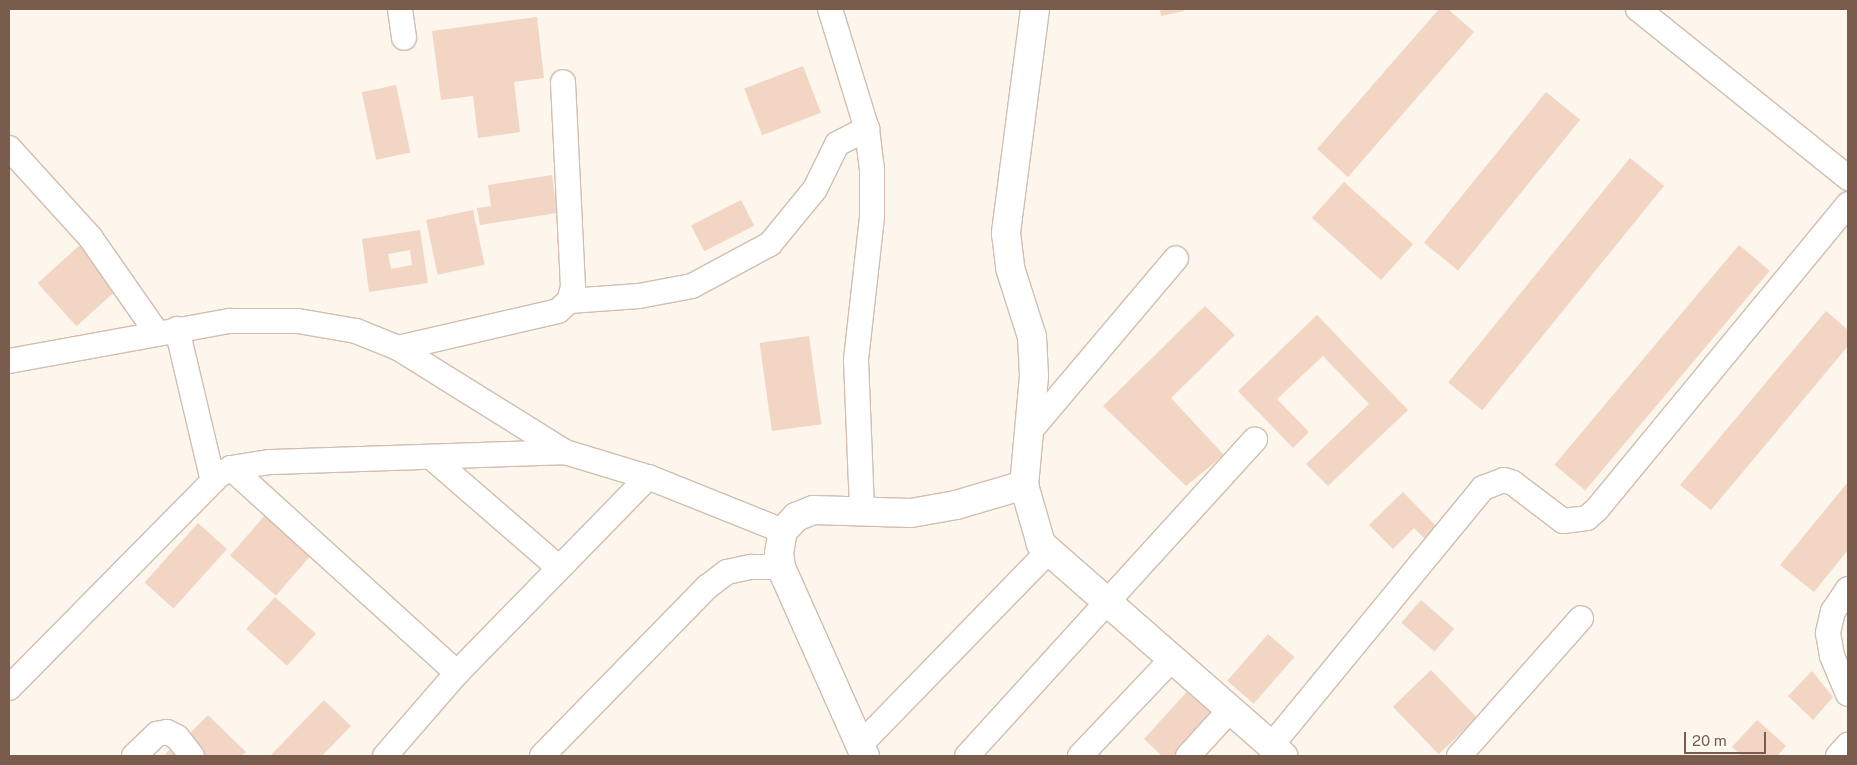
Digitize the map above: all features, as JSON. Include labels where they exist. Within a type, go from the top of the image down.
[{"type":"street","points":[[400,9],[404,38]]},
{"type":"street","points":[[830,9],[867,129],[872,168],[872,217],[856,369],[862,509]]},
{"type":"street","points":[[1035,9],[1006,233],[1010,268],[1032,337],[1034,376],[1024,485],[1041,544],[1277,751],[1483,488],[1492,482],[1513,483],[1563,521],[1587,518],[1848,204]]},
{"type":"street","points":[[1638,9],[1848,178]]},
{"type":"street","points":[[398,348],[544,315],[558,311],[569,301],[573,288],[563,82]]},
{"type":"street","points":[[569,301],[639,296],[692,286],[770,244],[815,188],[837,144],[867,129]]},
{"type":"street","points":[[9,148],[90,236],[167,331],[222,475],[457,674]]},
{"type":"street","points":[[1030,431],[1176,258]]},
{"type":"street","points":[[9,361],[167,331],[230,322],[298,320],[356,331],[398,348],[565,452],[648,478],[783,531]]},
{"type":"street","points":[[967,756],[1108,603],[1254,440]]},
{"type":"street","points":[[9,688],[222,475],[269,462],[565,452]]},
{"type":"street","points":[[431,457],[559,568]]},
{"type":"street","points":[[385,756],[457,674],[648,478]]},
{"type":"street","points":[[1024,485],[956,504],[910,513],[862,509],[813,510],[796,517],[783,531],[779,553],[781,567],[862,751],[1048,552]]},
{"type":"street","points":[[542,756],[707,587],[727,572],[751,568],[781,567]]},
{"type":"street","points":[[1848,590],[1833,611],[1828,633],[1832,656],[1848,694]]},
{"type":"street","points":[[1459,756],[1581,618]]},
{"type":"street","points":[[1080,756],[1172,659]]},
{"type":"street","points":[[1188,756],[1230,710]]},
{"type":"street","points":[[134,756],[157,734],[167,732],[177,737],[192,756]]},
{"type":"street","points":[[1838,756],[1848,745]]},
{"type":"building","points":[[1160,9],[1183,9],[1184,11],[1161,16]]},
{"type":"building","points":[[1439,9],[1448,9],[1474,32],[1348,177],[1317,149]]},
{"type":"building","points":[[537,17],[544,78],[514,82],[520,132],[478,138],[473,96],[441,100],[432,31]]},
{"type":"building","points":[[803,66],[821,113],[762,135],[744,89]]},
{"type":"building","points":[[396,85],[410,152],[376,160],[362,92]]},
{"type":"building","points":[[1546,92],[1580,120],[1458,270],[1424,243]]},
{"type":"building","points":[[1630,158],[1664,186],[1482,410],[1448,383]]},
{"type":"building","points":[[552,175],[557,213],[480,225],[477,208],[491,206],[488,185]]},
{"type":"building","points":[[1344,182],[1413,244],[1381,280],[1312,218]]},
{"type":"building","points":[[741,200],[754,226],[704,251],[691,225]]},
{"type":"building","points":[[473,210],[485,265],[438,275],[426,220]]},
{"type":"building","points":[[420,230],[428,283],[369,292],[362,239]],"holes":[[[410,250],[412,265],[391,269],[388,254]]]},
{"type":"building","points":[[80,245],[119,288],[76,326],[38,283]]},
{"type":"building","points":[[1739,245],[1770,271],[1585,491],[1555,465]]},
{"type":"building","points":[[1205,306],[1235,335],[1171,398],[1224,455],[1186,486],[1103,406]]},
{"type":"building","points":[[1826,311],[1848,330],[1848,346],[1711,510],[1680,485]]},
{"type":"building","points":[[1317,315],[1408,410],[1328,486],[1306,464],[1369,404],[1323,356],[1277,399],[1309,432],[1293,448],[1238,391]]},
{"type":"building","points":[[809,336],[821,424],[772,431],[759,343]]},
{"type":"building","points":[[1848,482],[1848,550],[1814,592],[1780,565]]},
{"type":"building","points":[[1403,492],[1438,528],[1426,540],[1414,528],[1393,549],[1369,525]]},
{"type":"building","points":[[266,514],[312,554],[276,596],[230,556]]},
{"type":"building","points":[[198,523],[227,549],[173,609],[144,582]]},
{"type":"building","points":[[275,597],[316,634],[287,666],[246,629]]},
{"type":"building","points":[[1421,600],[1454,629],[1435,652],[1401,623]]},
{"type":"building","points":[[1268,634],[1294,657],[1254,704],[1227,681]]},
{"type":"building","points":[[1431,670],[1477,717],[1439,754],[1393,707]]},
{"type":"building","points":[[1812,671],[1833,697],[1813,720],[1788,696]]},
{"type":"building","points":[[1192,686],[1220,711],[1179,756],[1162,756],[1144,739]]},
{"type":"building","points":[[324,700],[351,726],[322,756],[270,756]]},
{"type":"building","points":[[208,715],[246,752],[241,756],[206,756],[186,737]]},
{"type":"building","points":[[1757,720],[1786,746],[1777,756],[1742,756],[1732,747]]},
{"type":"building","points":[[170,749],[177,756],[164,756]]}]
